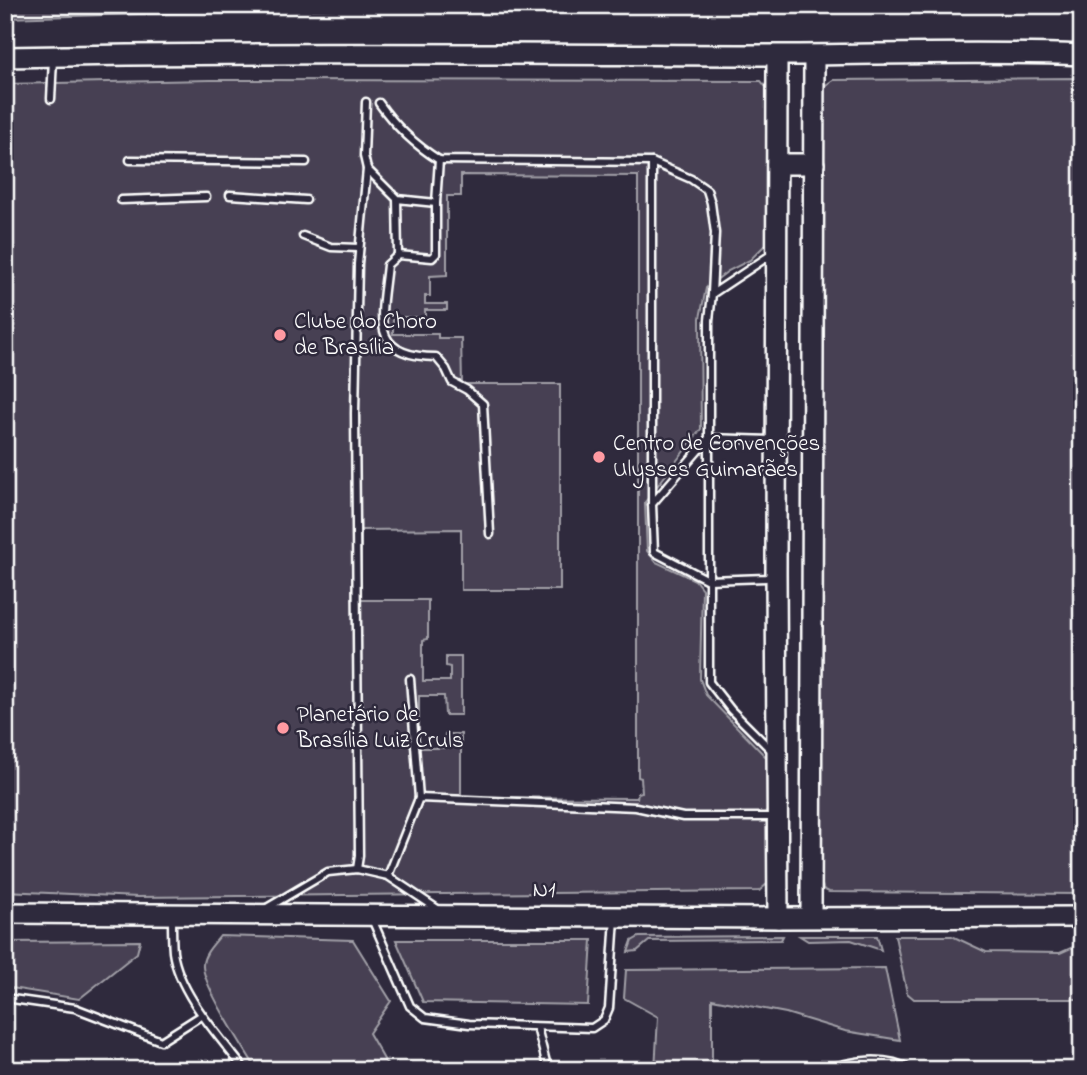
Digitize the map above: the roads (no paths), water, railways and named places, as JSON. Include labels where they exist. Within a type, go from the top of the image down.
[{"type":"highway","points":[[1017,53],[1082,47]]},
{"type":"highway","points":[[5,57],[456,54],[1082,55]]},
{"type":"highway","points":[[811,917],[814,55]]},
{"type":"highway","points":[[777,56],[778,918]]},
{"type":"highway","points":[[777,164],[814,164]]},
{"type":"highway","points":[[778,817],[811,817]]},
{"type":"highway","name":"N1","points":[[5,913],[778,918],[1082,917]]},
{"type":"lane","points":[[51,99],[53,56]]},
{"type":"lane","points":[[357,869],[359,846],[355,413],[359,247],[367,169],[364,156],[366,102]]},
{"type":"lane","points":[[379,103],[388,117],[422,149],[439,160],[652,162],[691,178],[707,190],[715,233],[709,320],[709,682],[731,710],[778,757]]},
{"type":"lane","points":[[130,160],[306,162]]},
{"type":"lane","points":[[398,255],[428,259],[436,254],[439,160]]},
{"type":"lane","points":[[652,162],[654,552],[708,580],[766,578],[776,573]]},
{"type":"lane","points":[[367,169],[397,199],[436,203]]},
{"type":"lane","points":[[230,195],[306,200]]},
{"type":"lane","points":[[121,200],[206,197]]},
{"type":"lane","points":[[397,199],[398,255],[387,265],[382,320],[385,337],[389,345],[417,357],[436,357],[452,382],[467,390],[483,404],[490,534]]},
{"type":"lane","points":[[303,236],[331,247],[359,247]]},
{"type":"lane","points":[[712,294],[777,251]]},
{"type":"lane","points":[[652,504],[709,438]]},
{"type":"lane","points":[[709,438],[778,440]]},
{"type":"lane","points":[[388,876],[419,798],[410,679]]},
{"type":"lane","points":[[419,798],[636,807],[683,817],[778,817]]},
{"type":"lane","points":[[257,914],[328,872],[357,869],[388,876],[447,915]]},
{"type":"lane","points":[[172,914],[173,953],[180,975],[202,1015],[245,1070]]},
{"type":"lane","points":[[370,914],[410,1006],[425,1018],[469,1024],[593,1028],[604,1020],[609,1008],[615,916]]},
{"type":"lane","points":[[5,998],[75,1008],[161,1041],[202,1015]]},
{"type":"lane","points":[[537,1027],[548,1070]]},
{"type":"lane","points":[[823,1070],[841,1064],[872,1060],[899,1063],[911,1070]]},
{"type":"place","name":"Clube do Choro de Brasília","points":[[280,335]]},
{"type":"place","name":"Centro de Convenções Ulysses Guimarães","points":[[599,457]]},
{"type":"place","name":"Planetário de Brasília Luiz Cruls","points":[[283,728]]}]
